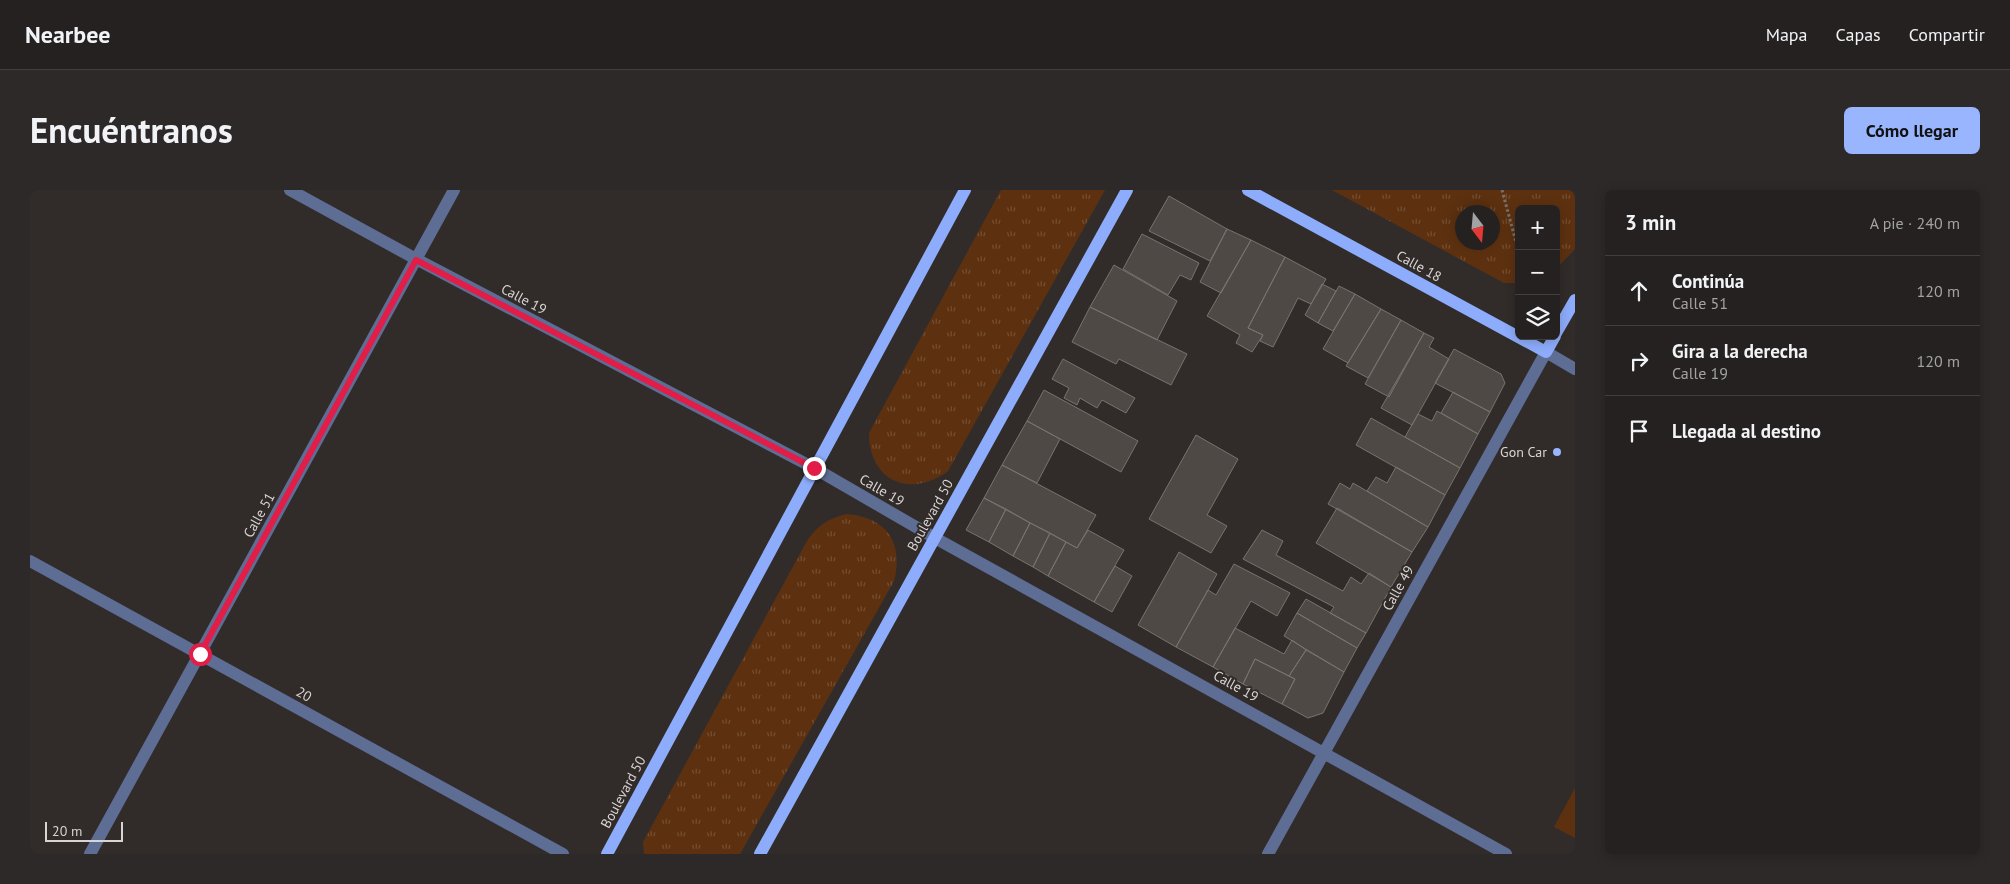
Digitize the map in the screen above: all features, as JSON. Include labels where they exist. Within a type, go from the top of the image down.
[{"type":"main road","name":"Boulevard 50","points":[[607,854],[965,190]]},
{"type":"main road","name":"Boulevard 50","points":[[760,854],[1128,190]]},
{"type":"main road","name":"Calle 18","points":[[1248,190],[1546,352]]},
{"type":"main road","name":"Calle 49","points":[[1560,326],[1575,300]]},
{"type":"main road","name":"Calle 49","points":[[1546,352],[1552,340]]},
{"type":"street","name":"Calle 19","points":[[290,190],[416,260],[814,468],[935,538],[1325,752],[1506,854]]},
{"type":"street","name":"Calle 51","points":[[90,854],[454,190]]},
{"type":"street","name":"Calle 18","points":[[1546,352],[1575,368]]},
{"type":"street","name":"Calle 49","points":[[1268,854],[1546,352]]},
{"type":"street","name":"20","points":[[30,561],[563,854]]},
{"type":"path","points":[[1502,190],[1518,250]]},
{"type":"green space","points":[[1001,190],[1105,190],[948,471],[920,484],[906,484],[894,480],[884,474],[876,463],[871,450],[869,433]]},
{"type":"green space","points":[[1332,190],[1575,190],[1575,249],[1560,265],[1560,205],[1515,205],[1515,283],[1504,283]]},
{"type":"green space","points":[[846,514],[872,520],[889,534],[894,543],[896,554],[894,581],[740,854],[644,854],[643,842],[807,541],[824,523]]},
{"type":"green space","points":[[1575,788],[1575,838],[1554,827]]},
{"type":"building","points":[[1169,196],[1227,229],[1210,261],[1149,231]]},
{"type":"building","points":[[1227,229],[1251,240],[1221,293],[1200,282]]},
{"type":"building","points":[[1142,234],[1199,263],[1191,280],[1180,275],[1168,295],[1123,269]]},
{"type":"building","points":[[1251,240],[1285,257],[1248,328],[1263,335],[1252,352],[1236,343],[1240,335],[1207,316]]},
{"type":"building","points":[[1285,257],[1326,279],[1311,304],[1298,298],[1273,347],[1260,341],[1263,335],[1248,328]]},
{"type":"building","points":[[1114,265],[1177,301],[1157,340],[1090,307]]},
{"type":"building","points":[[1322,284],[1336,291],[1318,323],[1305,315]]},
{"type":"building","points":[[1339,286],[1355,294],[1333,331],[1318,323]]},
{"type":"building","points":[[1355,294],[1381,309],[1348,363],[1323,349]]},
{"type":"building","points":[[1090,307],[1187,354],[1171,385],[1119,359],[1116,364],[1072,342]]},
{"type":"building","points":[[1381,309],[1401,320],[1368,378],[1346,366]]},
{"type":"building","points":[[1401,320],[1424,333],[1389,397],[1365,384]]},
{"type":"building","points":[[1424,333],[1434,338],[1429,347],[1449,359],[1412,425],[1381,408]]},
{"type":"building","points":[[1454,349],[1501,374],[1505,383],[1490,412],[1435,383]]},
{"type":"building","points":[[1063,359],[1135,398],[1126,413],[1102,400],[1097,408],[1080,398],[1077,405],[1064,398],[1069,388],[1052,379]]},
{"type":"building","points":[[1044,390],[1138,441],[1121,472],[1027,421]]},
{"type":"building","points":[[1453,392],[1490,412],[1478,434],[1441,413]]},
{"type":"building","points":[[1437,411],[1478,434],[1460,468],[1405,437],[1418,414],[1432,421]]},
{"type":"building","points":[[1371,418],[1460,468],[1445,495],[1356,445]]},
{"type":"building","points":[[1027,421],[1060,439],[1037,483],[1002,465]]},
{"type":"building","points":[[1196,435],[1238,459],[1207,515],[1227,526],[1211,553],[1149,519]]},
{"type":"building","points":[[1002,465],[1096,515],[1077,548],[984,498]]},
{"type":"building","points":[[1396,467],[1445,495],[1428,527],[1367,491],[1376,477],[1387,483]]},
{"type":"building","points":[[1340,483],[1350,489],[1353,483],[1428,527],[1412,552],[1328,504]]},
{"type":"building","points":[[984,498],[1006,509],[989,542],[966,530]]},
{"type":"building","points":[[1337,508],[1412,552],[1391,587],[1316,543]]},
{"type":"building","points":[[1006,509],[1030,523],[1013,556],[989,542]]},
{"type":"building","points":[[1030,523],[1050,533],[1033,567],[1013,556]]},
{"type":"building","points":[[1088,530],[1124,550],[1094,602],[1048,576],[1066,542],[1077,548]]},
{"type":"building","points":[[1262,530],[1283,541],[1276,555],[1343,591],[1351,577],[1361,584],[1369,573],[1391,587],[1366,633],[1330,613],[1334,607],[1243,559]]},
{"type":"building","points":[[1050,533],[1066,542],[1048,576],[1033,567]]},
{"type":"building","points":[[1179,552],[1217,574],[1176,647],[1138,625]]},
{"type":"building","points":[[1234,564],[1290,593],[1277,616],[1251,601],[1213,667],[1176,647],[1208,590],[1216,595]]},
{"type":"building","points":[[1115,566],[1132,576],[1112,612],[1094,602]]},
{"type":"building","points":[[1306,599],[1366,633],[1357,648],[1297,613]]},
{"type":"building","points":[[1297,613],[1357,648],[1344,672],[1284,636]]},
{"type":"building","points":[[1235,628],[1284,654],[1292,640],[1306,650],[1289,676],[1255,659],[1243,684],[1213,667]]},
{"type":"building","points":[[1306,650],[1344,672],[1323,713],[1308,718],[1282,704],[1295,679],[1289,676]]},
{"type":"building","points":[[1255,659],[1295,679],[1282,704],[1243,684]]},
{"type":"place","name":"Gon Car","points":[[1557,452]]},
{"type":"route","points":[[200,654],[416,260],[814,468]]}]
